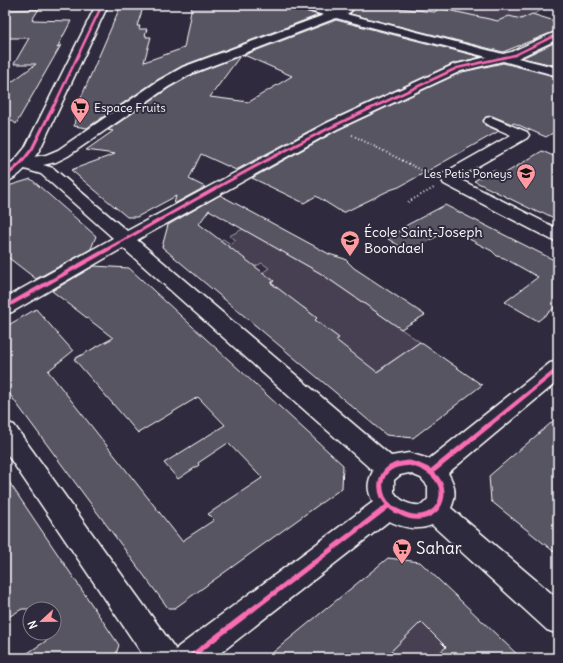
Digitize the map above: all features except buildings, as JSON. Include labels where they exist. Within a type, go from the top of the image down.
[{"type":"street","points":[[5,177],[21,163],[32,149],[44,128],[102,5]]},
{"type":"street","points":[[299,5],[479,53]]},
{"type":"street","points":[[21,163],[50,159],[62,153],[163,84],[188,70],[346,10],[351,5]]},
{"type":"street","points":[[544,28],[558,33]]},
{"type":"street","points":[[457,68],[470,54],[501,52],[515,55],[558,33]]},
{"type":"street","points":[[5,307],[332,126],[457,68],[501,52],[558,72]]},
{"type":"street","points":[[491,122],[522,135],[448,177],[450,181],[558,236]]},
{"type":"street","points":[[21,163],[47,171],[388,469]]},
{"type":"street","points":[[431,472],[558,369]]},
{"type":"street","points":[[5,432],[164,658]]},
{"type":"street","points":[[409,463],[421,466],[431,472],[439,481],[443,492],[441,502],[435,511],[425,516],[412,517],[399,514],[388,506],[382,496],[379,486],[382,477],[388,469],[409,463]]},
{"type":"street","points":[[189,658],[388,506]]},
{"type":"street","points":[[435,511],[558,619]]},
{"type":"path","points":[[348,134],[434,176]]},
{"type":"path","points":[[408,202],[437,186]]},
{"type":"shaded area","points":[[385,5],[558,5],[558,10],[550,8],[542,10],[524,19],[519,18],[506,23]]},
{"type":"shaded area","points":[[243,229],[320,273],[420,342],[369,377],[333,342],[338,338],[313,321],[317,318],[271,283],[274,281],[262,273],[269,268],[262,263],[254,267],[209,245],[223,239],[231,244],[236,240],[229,236]]},
{"type":"shaded area","points":[[421,622],[446,647],[434,658],[384,658]]},
{"type":"cycle path","points":[[5,177],[21,163],[32,149],[102,5]]},
{"type":"cycle path","points":[[5,307],[198,198],[332,126],[457,68],[515,55],[558,34]]},
{"type":"cycle path","points":[[431,472],[558,369]]},
{"type":"cycle path","points":[[409,463],[430,471],[436,476],[442,489],[441,502],[438,508],[433,512],[420,517],[406,516],[394,510],[386,502],[381,492],[381,482],[385,472],[394,466],[409,463]]},
{"type":"cycle path","points":[[189,658],[388,506]]},
{"type":"place","name":"Espace Fruits","points":[[80,124]]},
{"type":"place","name":"Les Petis Poneys","points":[[526,190]]},
{"type":"place","name":"École Saint-Joseph Boondael","points":[[350,257]]},
{"type":"place","name":"Sahar","points":[[402,565]]}]
